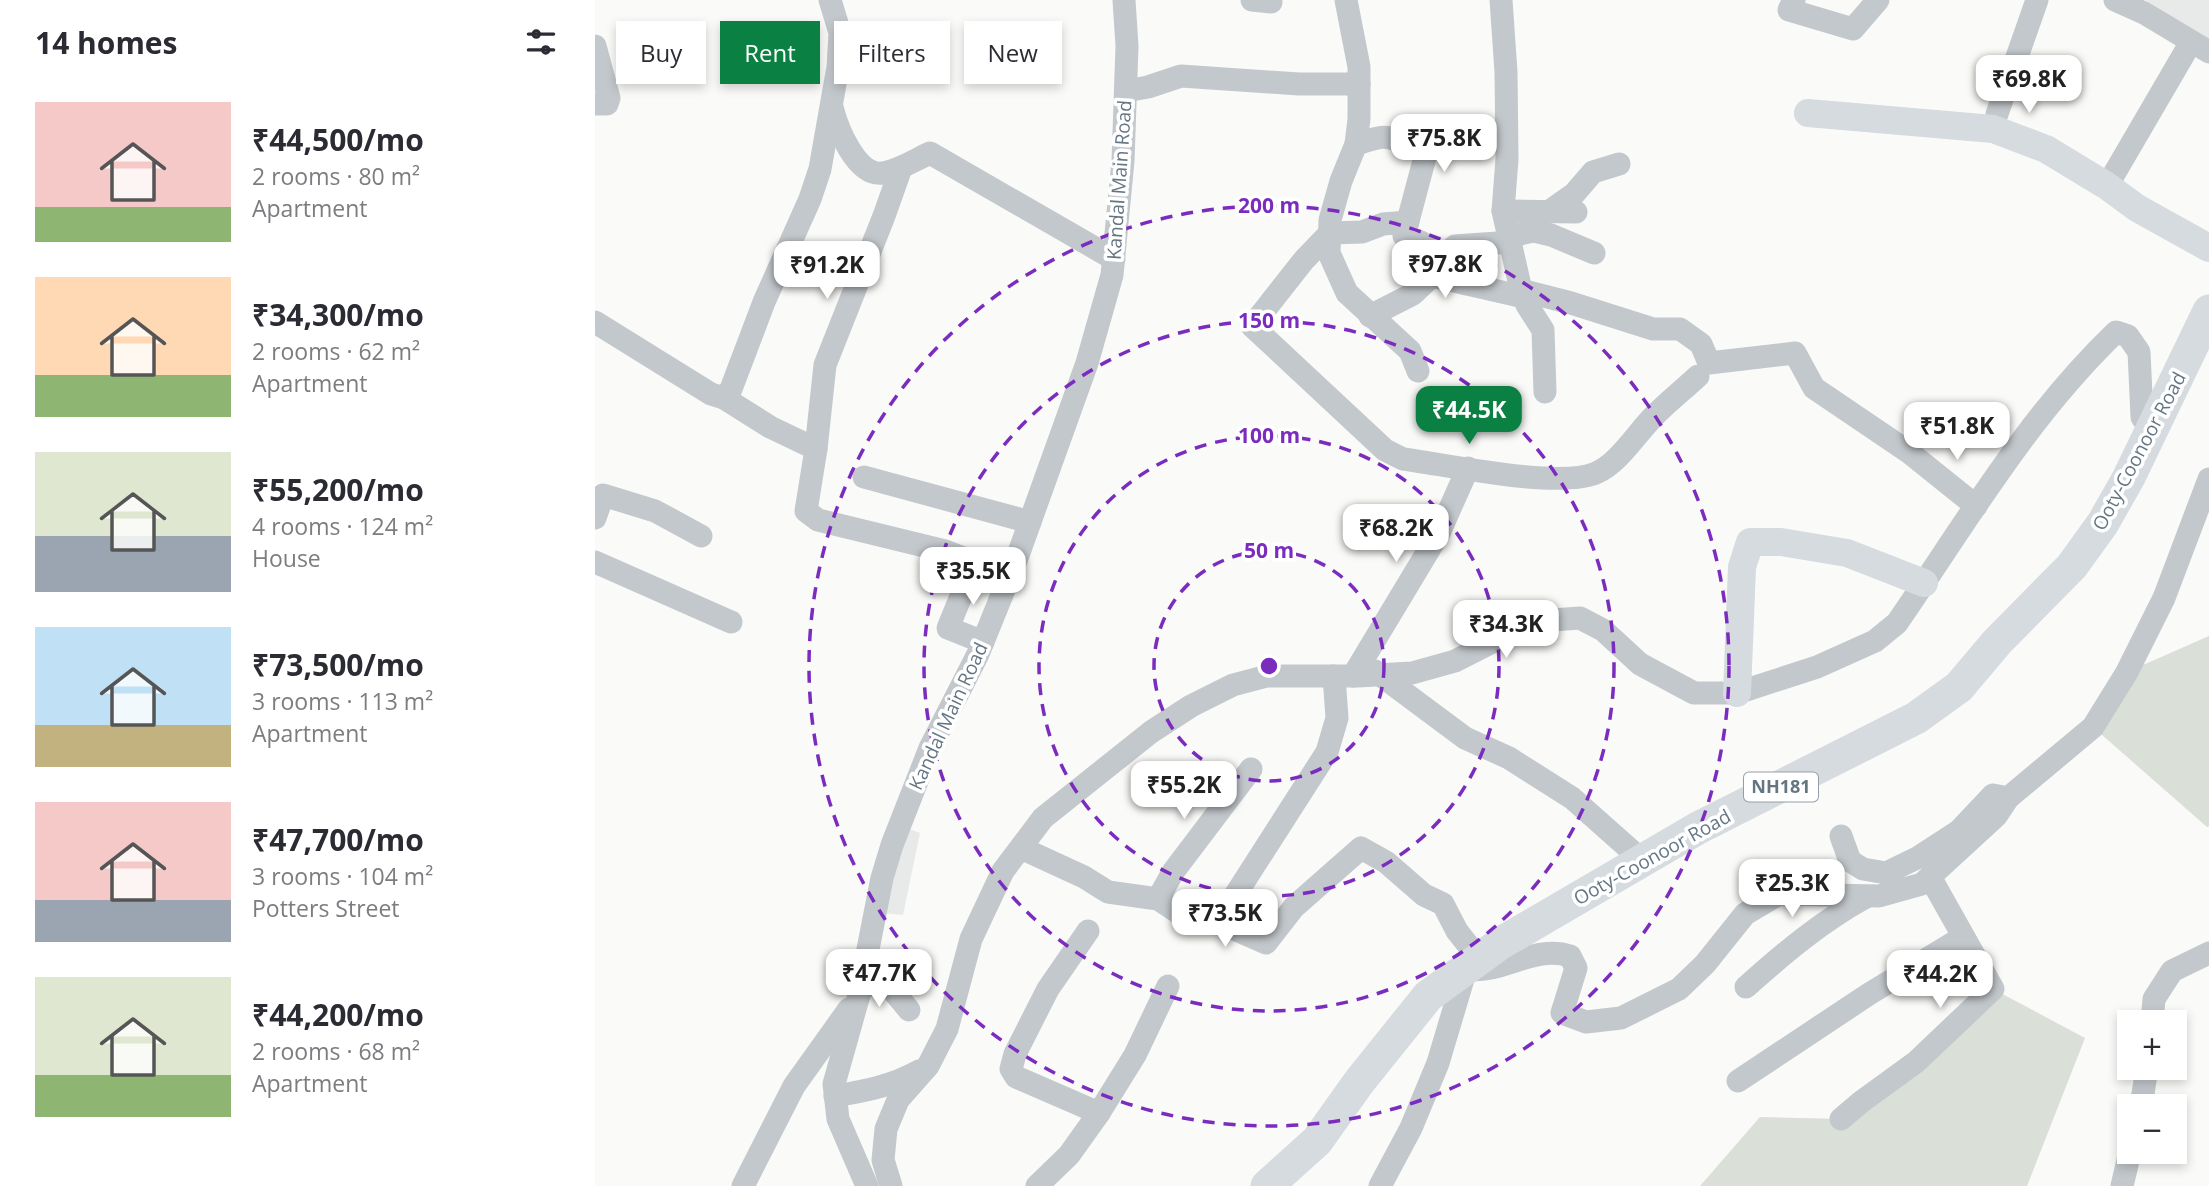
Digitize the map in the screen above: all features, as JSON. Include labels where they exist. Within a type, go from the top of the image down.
[{"type":"highway","name":"Ooty-Coonoor Road","points":[[1267,1186],[1317,1141],[1359,1082],[1429,996],[1501,943],[1698,828],[1916,718],[1959,687],[2005,634],[2072,566],[2103,523],[2152,432],[2209,310]]},
{"type":"main road","points":[[1808,113],[1993,129],[2046,149],[2107,186],[2137,208],[2209,248]]},
{"type":"main road","points":[[1737,693],[1742,567],[1750,542],[1781,542],[1847,553],[1924,583]]},
{"type":"street","points":[[724,398],[738,374],[764,302],[810,199],[820,169],[838,67],[840,33],[830,0]]},
{"type":"street","name":"Kandal Main Road","points":[[867,1186],[838,1119],[834,1084],[860,990],[881,878],[892,845],[930,748],[983,642],[1010,576],[1087,363],[1112,275],[1123,161],[1127,46],[1124,0]]},
{"type":"street","points":[[1346,0],[1359,67],[1356,144],[1334,207],[1329,253],[1347,293],[1410,351],[1417,371]]},
{"type":"street","points":[[1501,0],[1506,72],[1507,159],[1503,211],[1523,294],[1543,330],[1545,391]]},
{"type":"street","points":[[1794,0],[1789,10],[1853,29],[1878,0]]},
{"type":"street","points":[[1997,114],[2037,0]]},
{"type":"street","points":[[2107,186],[2200,47],[2144,13],[2115,0]]},
{"type":"street","points":[[595,46],[608,97],[607,104],[595,104]]},
{"type":"street","points":[[1126,91],[1181,76],[1299,84],[1359,84]]},
{"type":"street","points":[[831,103],[839,131],[853,154],[871,171],[881,174],[930,153],[1114,259]]},
{"type":"street","points":[[1356,144],[1391,136],[1421,151],[1425,157],[1404,236],[1421,242],[1442,257],[1455,246],[1511,239],[1534,231],[1552,234],[1594,253]]},
{"type":"street","points":[[1550,211],[1574,194],[1593,172],[1619,164]]},
{"type":"street","points":[[901,167],[825,365],[806,511],[818,520],[945,551],[1010,576]]},
{"type":"street","points":[[1503,211],[1576,212]]},
{"type":"street","points":[[1408,222],[1383,224],[1362,232],[1330,233],[1304,260],[1252,326],[1385,450],[1403,459],[1527,477],[1576,478],[1598,472],[1617,456],[1653,417],[1697,376]]},
{"type":"street","points":[[1370,316],[1413,294],[1432,276],[1570,303],[1653,329],[1681,329],[1701,344],[1709,363],[1794,353],[1814,388],[1910,453],[1976,506]]},
{"type":"street","points":[[595,322],[711,394],[724,398],[770,427],[816,449]]},
{"type":"street","points":[[891,1186],[883,1160],[886,1129],[898,1100],[928,1066],[947,1029],[971,939],[1003,872],[1043,818],[1151,732],[1191,706],[1233,685],[1267,676],[1358,672],[1412,673],[1455,661],[1512,632],[1552,620],[1580,618],[1603,630],[1640,664],[1693,693],[1737,693],[1817,667],[1875,641],[1897,624],[1976,506],[2073,375],[2116,332],[2128,336],[2139,352],[2142,417],[2152,432]]},
{"type":"street","points":[[1468,468],[1439,533],[1358,672],[1337,718],[1327,752],[1218,922],[1266,943],[1294,907],[1361,848],[1386,862],[1424,895],[1443,904],[1473,964],[1480,971],[1525,956],[1558,952],[1570,956],[1576,968],[1562,1013],[1586,1023],[1621,1018],[1679,989],[1706,964],[1745,914],[1779,894],[1879,896],[1923,884],[1996,816],[2008,798],[2093,727],[2127,672],[2164,598],[2209,479]]},
{"type":"street","points":[[864,477],[1030,522]]},
{"type":"street","points":[[595,518],[603,495],[655,512],[701,536]]},
{"type":"street","points":[[595,562],[731,622]]},
{"type":"street","points":[[975,562],[948,628],[983,642]]},
{"type":"street","points":[[1358,672],[1465,738],[1509,758],[1571,798],[1643,861]]},
{"type":"street","points":[[1158,899],[1173,872],[1251,769]]},
{"type":"street","points":[[1841,836],[1850,861],[1863,869],[1886,873],[1959,831],[1993,795],[2008,798]]},
{"type":"street","points":[[1021,848],[1084,877],[1108,892],[1158,899],[1191,921]]},
{"type":"street","points":[[1841,1119],[1860,1101],[1916,1062],[1993,989],[1930,877]]},
{"type":"street","points":[[1746,987],[1784,952],[1835,914],[1869,895]]},
{"type":"street","points":[[1089,930],[1048,989],[1015,1054],[1011,1069],[1016,1077],[1098,1113]]},
{"type":"street","points":[[1738,1081],[1870,994],[1963,937]]},
{"type":"street","points":[[2153,1010],[2154,999],[2172,971],[2209,953]]},
{"type":"street","points":[[1380,1186],[1411,1129],[1473,964]]},
{"type":"street","points":[[1037,1186],[1069,1155],[1098,1113],[1135,1055],[1168,986]]},
{"type":"street","points":[[743,1186],[794,1086],[860,990],[890,987],[909,1010]]},
{"type":"street","points":[[835,1096],[878,1089],[928,1066]]},
{"type":"street","points":[[2122,1186],[2127,1164]]},
{"type":"shaded area","points":[[2145,0],[2209,0],[2209,43]]},
{"type":"shaded area","points":[[2209,636],[2207,827],[2093,727],[2127,672]]},
{"type":"shaded area","points":[[904,827],[920,833],[903,915],[883,913]]},
{"type":"shaded area","points":[[1993,989],[2085,1038],[2027,1186],[1700,1186],[1760,1117],[1841,1119]]}]
